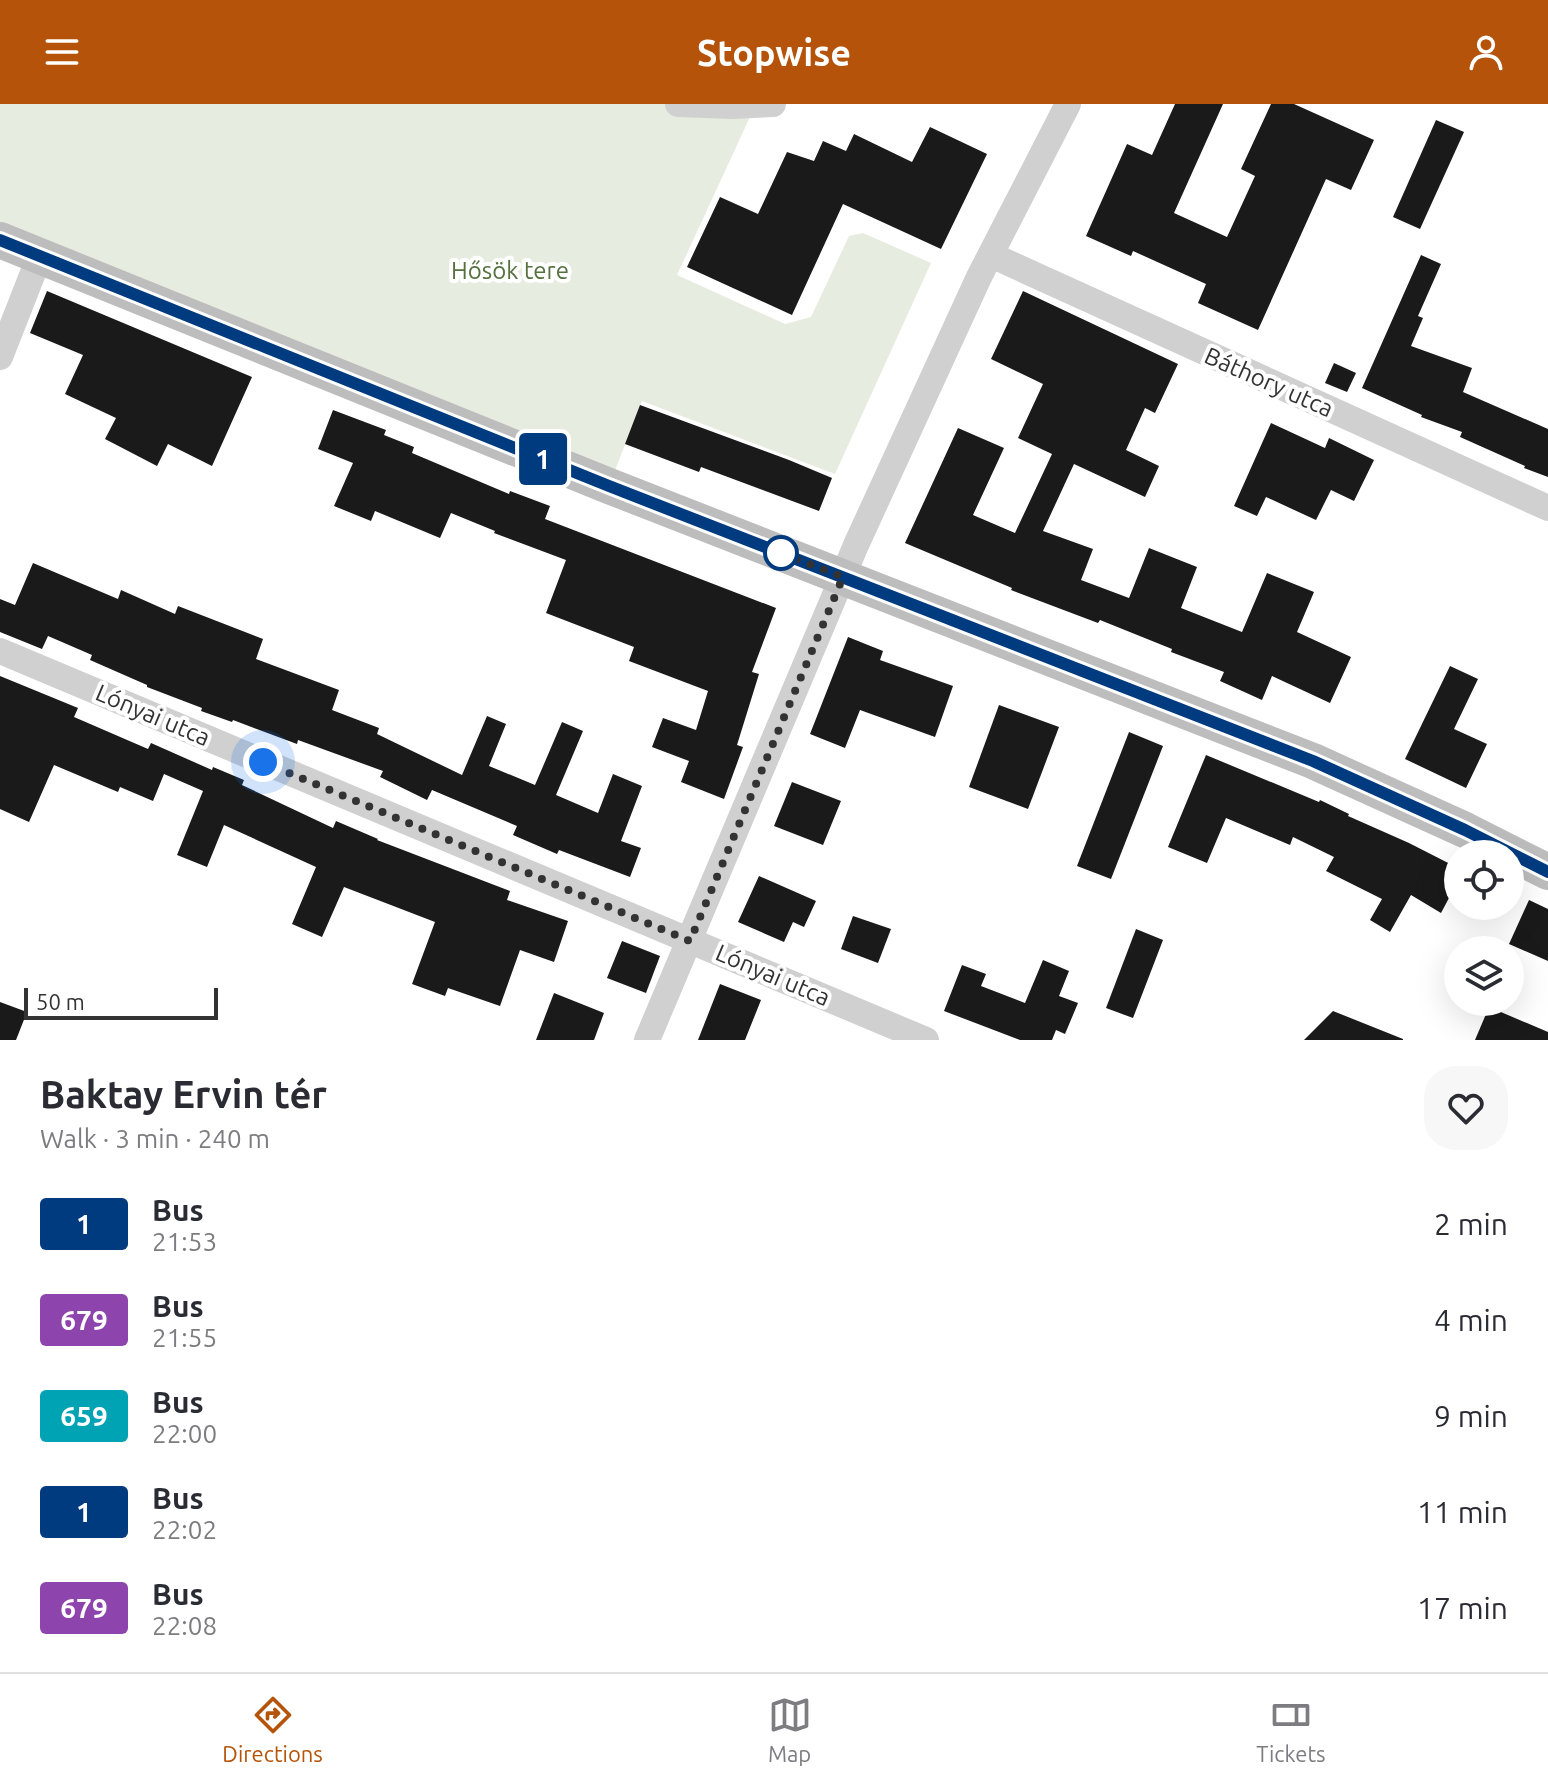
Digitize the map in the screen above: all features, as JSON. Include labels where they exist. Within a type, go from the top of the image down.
[{"type":"main road","points":[[0,240],[609,486],[1313,761],[1465,830],[1548,872]]},
{"type":"street","points":[[678,104],[773,104]]},
{"type":"street","points":[[647,1040],[856,545],[991,255],[1068,104]]},
{"type":"street","points":[[0,357],[40,255]]},
{"type":"street","name":"Báthory utca","points":[[991,255],[1548,508]]},
{"type":"street","name":"Lónyai utca","points":[[0,651],[926,1040]]},
{"type":"green space","name":"Hősök tere","points":[[0,104],[755,106],[677,275],[785,324],[811,317],[849,236],[863,233],[931,263],[835,474],[642,401],[609,486],[0,254]]},
{"type":"building","points":[[1175,104],[1223,104],[1174,213],[1227,237],[1255,176],[1241,169],[1271,104],[1294,104],[1374,140],[1351,190],[1326,179],[1258,330],[1198,303],[1206,284],[1133,251],[1131,256],[1086,236],[1127,144],[1152,155]]},
{"type":"building","points":[[1436,120],[1464,132],[1420,229],[1393,217]]},
{"type":"building","points":[[930,127],[987,154],[941,249],[843,204],[792,315],[687,267],[720,197],[758,214],[787,152],[814,161],[823,141],[846,151],[854,134],[912,162]]},
{"type":"building","points":[[1421,255],[1441,264],[1418,316],[1423,318],[1411,346],[1472,368],[1463,392],[1548,429],[1548,477],[1460,437],[1462,432],[1421,417],[1362,388]]},
{"type":"building","points":[[47,291],[252,377],[212,466],[168,444],[157,466],[105,439],[116,418],[65,394],[83,355],[30,333]]},
{"type":"building","points":[[1023,291],[1178,364],[1155,413],[1145,408],[1126,450],[1159,466],[1145,497],[1074,464],[1043,531],[1093,549],[1081,580],[1129,598],[1149,548],[1197,567],[1181,608],[1242,632],[1267,573],[1314,592],[1297,632],[1351,657],[1330,703],[1272,676],[1262,700],[1220,681],[1224,672],[1171,652],[1172,649],[1100,620],[1098,623],[1011,590],[905,543],[958,428],[1004,448],[973,515],[1015,533],[1052,454],[1018,438],[1043,384],[991,359]]},
{"type":"building","points":[[1334,363],[1356,373],[1347,392],[1325,383]]},
{"type":"building","points":[[640,405],[832,478],[819,511],[701,467],[699,472],[625,444]]},
{"type":"building","points":[[333,410],[386,430],[384,435],[414,447],[412,453],[509,494],[510,491],[550,506],[545,519],[776,608],[752,672],[759,674],[737,745],[743,747],[724,799],[681,782],[689,761],[652,747],[663,718],[696,730],[708,691],[629,661],[634,647],[546,613],[566,560],[451,513],[440,538],[375,511],[371,521],[334,506],[353,463],[318,449]]},
{"type":"building","points":[[1271,423],[1325,448],[1329,438],[1374,460],[1354,501],[1331,490],[1316,520],[1266,497],[1257,516],[1234,506]]},
{"type":"building","points":[[33,563],[118,599],[121,590],[175,614],[178,606],[263,639],[256,659],[339,690],[332,710],[379,728],[377,734],[462,775],[487,716],[506,724],[489,766],[535,785],[562,722],[583,731],[556,795],[598,813],[613,774],[642,786],[621,841],[641,848],[630,877],[559,850],[557,854],[513,835],[517,826],[432,790],[427,800],[380,777],[383,771],[298,740],[297,744],[201,711],[202,708],[147,687],[90,660],[92,655],[48,636],[42,649],[0,632],[0,599],[15,605]]},
{"type":"building","points":[[848,637],[883,651],[880,660],[953,686],[935,737],[860,710],[845,748],[810,734]]},
{"type":"building","points":[[1450,666],[1478,679],[1454,729],[1487,744],[1466,788],[1405,759]]},
{"type":"building","points":[[0,676],[78,708],[74,717],[148,749],[151,743],[212,770],[213,767],[244,780],[242,785],[333,828],[336,821],[510,891],[507,900],[568,921],[554,962],[520,950],[500,1006],[448,988],[445,996],[412,984],[435,922],[344,887],[322,937],[292,924],[316,867],[224,825],[207,867],[177,855],[203,791],[164,774],[153,801],[120,787],[118,792],[54,765],[29,822],[0,809]]},
{"type":"building","points":[[999,705],[1059,727],[1028,809],[969,787]]},
{"type":"building","points":[[1129,732],[1163,746],[1111,879],[1077,866]]},
{"type":"building","points":[[1206,755],[1320,800],[1444,861],[1444,907],[1441,913],[1411,895],[1390,932],[1370,920],[1382,899],[1326,871],[1334,857],[1293,837],[1290,845],[1226,818],[1207,863],[1168,847]]},
{"type":"building","points":[[792,782],[841,801],[823,845],[774,826]]},
{"type":"building","points":[[759,876],[816,901],[804,927],[793,922],[784,942],[738,922]]},
{"type":"building","points":[[1529,900],[1548,909],[1548,961],[1524,951],[1524,936],[1513,936],[1520,920],[1524,920]]},
{"type":"building","points":[[853,916],[891,929],[878,963],[841,949]]},
{"type":"building","points":[[1136,929],[1163,940],[1133,1018],[1106,1008]]},
{"type":"building","points":[[622,941],[660,956],[646,993],[607,978]]},
{"type":"building","points":[[1043,960],[1069,971],[1059,996],[1078,1003],[1065,1034],[1056,1030],[1052,1040],[1020,1040],[944,1011],[962,965],[986,974],[981,986],[1025,1003]]},
{"type":"building","points":[[720,984],[761,1000],[745,1040],[698,1040]]},
{"type":"building","points":[[554,993],[604,1013],[594,1040],[536,1040]]},
{"type":"building","points":[[0,1002],[27,1012],[16,1040],[0,1040]]},
{"type":"building","points":[[1333,1011],[1403,1039],[1403,1040],[1304,1040]]},
{"type":"building","points":[[1485,1016],[1510,1016],[1548,1032],[1548,1040],[1475,1040]]},
{"type":"bus line","name":"1","points":[[0,240],[609,486],[1313,761],[1465,830],[1548,872]]},
{"type":"route","points":[[263,762],[690,941],[843,577],[781,553]]}]
